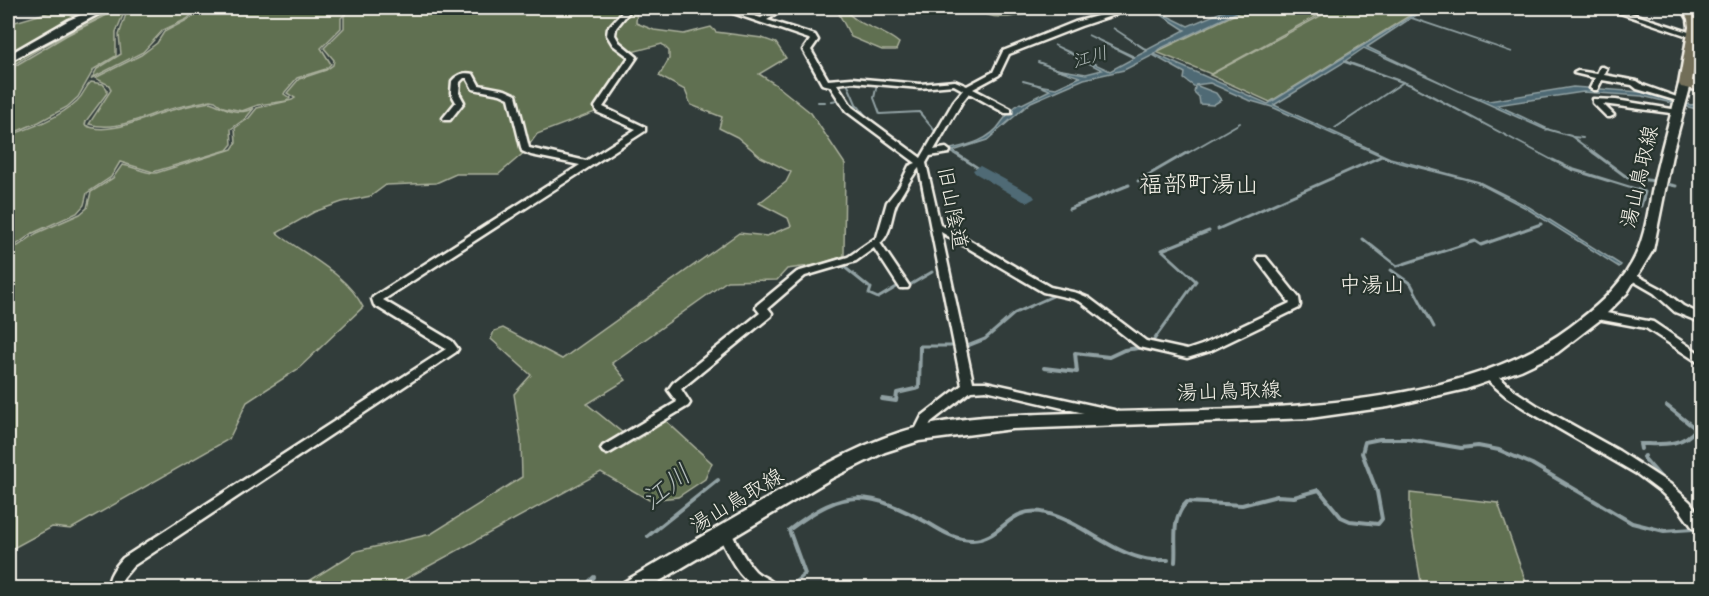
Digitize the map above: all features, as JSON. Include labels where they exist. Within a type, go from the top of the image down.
[{"type":"highway","points":[[1698,8],[1701,16]]},
{"type":"main road","points":[[8,59],[73,22],[105,8]]},
{"type":"main road","points":[[1681,99],[1694,35],[1694,19],[1687,8]]},
{"type":"main road","points":[[1681,99],[1701,87]]},
{"type":"main road","name":"湯山鳥取線","points":[[631,588],[847,463],[879,447],[919,434],[989,423],[1310,412],[1388,401],[1515,366],[1551,349],[1596,315],[1623,290],[1632,276],[1646,250],[1667,150],[1681,99]]},
{"type":"street","points":[[115,588],[114,582],[119,572],[128,562],[452,349],[448,344],[378,302],[377,299],[642,129],[600,110],[599,107],[633,57],[616,43],[611,35],[612,28],[630,8]]},
{"type":"street","points":[[722,8],[812,37],[814,40],[807,50],[825,82],[852,80],[920,86],[951,83],[968,89],[1008,111]]},
{"type":"street","points":[[763,20],[783,8]]},
{"type":"street","name":"旧山陰道","points":[[968,387],[924,158],[947,118],[968,89],[996,73],[1002,58],[1013,49],[1118,12],[1122,8]]},
{"type":"street","points":[[1608,8],[1694,35]]},
{"type":"street","points":[[1594,88],[1603,69]]},
{"type":"street","points":[[1578,73],[1634,83],[1640,87],[1681,99]]},
{"type":"street","points":[[447,118],[460,102],[455,93],[456,81],[462,76],[470,76],[476,87],[502,92],[513,97],[525,148],[531,152],[590,164]]},
{"type":"street","points":[[831,83],[849,109],[924,158]]},
{"type":"street","points":[[1610,115],[1596,101],[1681,99]]},
{"type":"street","points":[[607,449],[684,403],[674,390],[677,386],[767,313],[761,308],[801,274],[852,259],[875,243],[882,235],[892,202],[903,188],[912,168],[924,158],[946,151]]},
{"type":"street","points":[[936,227],[947,231],[1047,290],[1077,296],[1085,300],[1143,344],[1187,354],[1206,348],[1295,305],[1295,301],[1262,259]]},
{"type":"street","points":[[875,243],[904,286]]},
{"type":"street","points":[[1632,276],[1658,291],[1679,309],[1701,319]]},
{"type":"street","points":[[1596,315],[1649,325],[1701,361]]},
{"type":"street","points":[[1489,375],[1514,396],[1660,483],[1688,507],[1698,524]]},
{"type":"street","points":[[919,434],[926,419],[968,387],[986,386],[1126,418]]},
{"type":"street","points":[[725,534],[734,553],[751,576],[771,588]]},
{"type":"green space","points":[[63,8],[100,8],[8,57],[8,24]]},
{"type":"green space","points":[[110,8],[119,8],[44,46],[8,68],[8,61],[76,23]]},
{"type":"green space","points":[[121,8],[126,8],[116,32],[116,56],[94,69],[78,97],[67,107],[8,135],[8,70],[67,35]]},
{"type":"green space","points":[[128,8],[155,10],[199,8],[187,19],[163,30],[143,52],[92,78],[97,69],[121,54],[119,35]]},
{"type":"green space","points":[[202,8],[350,8],[341,18],[341,28],[321,48],[331,64],[326,69],[297,78],[284,94],[290,98],[287,101],[258,105],[242,111],[223,107],[210,100],[169,109],[117,125],[89,124],[111,90],[109,85],[95,78],[141,55],[157,43],[164,32],[191,18]]},
{"type":"green space","points":[[353,8],[626,8],[608,35],[613,44],[631,56],[596,108],[598,111],[537,134],[527,148],[514,97],[482,86],[474,76],[465,75],[456,78],[452,93],[458,100],[458,104],[442,119],[448,120],[462,104],[463,99],[457,93],[458,80],[467,77],[479,89],[510,98],[526,151],[499,174],[456,174],[436,183],[386,185],[371,196],[342,202],[314,212],[277,233],[336,275],[356,295],[363,307],[298,369],[247,402],[229,439],[71,529],[52,527],[8,551],[8,248],[18,246],[37,233],[80,214],[87,208],[91,192],[113,178],[122,165],[156,173],[232,149],[236,143],[235,128],[249,118],[257,108],[292,100],[295,98],[287,93],[299,79],[326,70],[333,65],[334,60],[324,48],[344,28],[344,16]]},
{"type":"green space","points":[[637,8],[636,23],[654,30],[684,34],[711,27],[716,32],[762,38],[776,43],[786,58],[759,74],[811,113],[845,164],[844,256],[817,265],[787,269],[777,280],[727,281],[612,363],[626,380],[587,404],[634,442],[666,421],[712,463],[705,479],[678,497],[649,500],[601,472],[389,588],[298,588],[357,551],[431,534],[522,477],[521,441],[514,394],[531,375],[491,339],[494,331],[503,328],[562,359],[739,233],[767,236],[791,226],[788,218],[759,203],[786,182],[791,172],[761,157],[737,137],[719,128],[722,117],[691,105],[685,90],[659,76],[669,59],[669,51],[662,44],[632,52],[614,39],[614,29],[628,12]]},
{"type":"green space","points":[[825,8],[844,8],[856,19],[899,43],[896,50],[882,50],[851,37],[838,12]]},
{"type":"green space","points":[[974,8],[1053,8],[1012,17],[1001,17],[982,13]]},
{"type":"green space","points":[[1248,8],[1331,8],[1211,74],[1156,52]]},
{"type":"green space","points":[[1335,8],[1422,8],[1270,102],[1210,75]]},
{"type":"green space","points":[[91,82],[103,84],[107,89],[107,93],[86,121],[85,125],[94,128],[104,129],[127,125],[173,110],[210,102],[242,112],[254,108],[246,118],[231,129],[232,144],[227,150],[153,172],[120,162],[111,177],[87,193],[84,205],[77,213],[33,233],[16,245],[8,246],[8,136],[62,113],[79,99]]},
{"type":"green space","points":[[1410,493],[1498,503],[1528,588],[1419,588],[1421,582],[1410,519]]},
{"type":"water","points":[[1151,8],[1188,26],[1224,11],[1218,8],[1226,10],[1246,8],[1159,49],[1154,54],[1268,104],[1424,8],[1427,8],[1412,18],[1512,52],[1411,18],[1367,47],[1452,88],[1364,48],[1345,61],[1412,85],[1554,161],[1410,85],[1344,62],[1274,105],[1390,158],[1479,182],[1529,207],[1621,265],[1619,267],[1526,208],[1476,182],[1393,161],[1272,107],[1248,100],[1210,83],[1195,85],[1216,93],[1221,100],[1213,105],[1200,104],[1199,97],[1194,92],[1195,87],[1184,79],[1185,73],[1153,55],[1124,70],[1084,79],[1031,102],[987,140],[953,151],[999,181],[951,152],[951,149],[985,138],[1017,105],[1050,90],[1037,85],[1056,88],[1080,77],[1056,69],[1086,74],[1102,70],[1054,45],[1110,71],[1134,58],[1088,35],[1135,57],[1147,51],[1113,28],[1147,50],[1185,30]]},
{"type":"water","points":[[1573,87],[1641,92],[1691,105],[1701,103],[1701,110],[1642,96],[1583,92],[1497,105],[1548,129],[1546,130],[1461,92],[1489,101]]},
{"type":"waterway","points":[[1614,8],[1635,14]]},
{"type":"waterway","points":[[1642,16],[1649,18]]},
{"type":"waterway","points":[[1038,62],[1059,70]]},
{"type":"waterway","points":[[1023,81],[1042,86]]},
{"type":"waterway","points":[[847,83],[857,106]]},
{"type":"waterway","points":[[1335,128],[1402,83]]},
{"type":"waterway","points":[[877,84],[874,98],[880,114],[919,112],[935,131]]},
{"type":"waterway","points":[[832,101],[838,100],[841,103]]},
{"type":"waterway","points":[[818,102],[825,102]]},
{"type":"waterway","points":[[850,105],[859,107],[870,121]]},
{"type":"waterway","points":[[1186,154],[1240,123]]},
{"type":"waterway","points":[[1543,128],[1571,136],[1595,154]]},
{"type":"waterway","points":[[1573,137],[1583,138]]},
{"type":"waterway","points":[[913,152],[919,156]]},
{"type":"waterway","points":[[1138,181],[1188,152]]},
{"type":"waterway","points":[[1593,152],[1628,178],[1656,181]]},
{"type":"waterway","points":[[1218,229],[1382,156]]},
{"type":"waterway","points":[[1553,160],[1571,169],[1645,192],[1641,206]]},
{"type":"waterway","name":"江川","points":[[980,170],[1028,198]]},
{"type":"waterway","points":[[1662,183],[1676,186]]},
{"type":"waterway","points":[[1069,209],[1129,185]]},
{"type":"waterway","points":[[1363,239],[1397,266],[1475,241],[1481,245],[1541,224]]},
{"type":"waterway","points":[[1151,344],[1196,281],[1162,250],[1209,231]]},
{"type":"waterway","points":[[821,271],[843,266],[869,287]]},
{"type":"waterway","points":[[1391,270],[1411,284],[1434,327]]},
{"type":"waterway","points":[[871,288],[869,294],[878,298],[900,285],[903,289],[932,272]]},
{"type":"waterway","name":"江川","points":[[965,347],[985,339],[1015,313],[1053,296]]},
{"type":"waterway","name":"江川","points":[[920,347],[952,346]]},
{"type":"waterway","name":"江川","points":[[882,399],[896,401],[897,393],[919,388],[920,347]]},
{"type":"waterway","points":[[1044,368],[1077,372],[1075,353],[1109,357],[1124,350],[1144,347]]},
{"type":"waterway","points":[[1133,349],[1146,347]]},
{"type":"waterway","points":[[1641,449],[1640,444],[1678,442],[1696,429],[1667,406]]},
{"type":"waterway","points":[[1175,562],[1176,523],[1178,515],[1187,502],[1242,505],[1277,496],[1294,497],[1319,490],[1341,517],[1350,521],[1378,524],[1382,519],[1377,492],[1362,453],[1365,442],[1380,439],[1408,439],[1461,448],[1478,446],[1499,450],[1532,464],[1632,523],[1664,531],[1693,529]]},
{"type":"waterway","points":[[1645,456],[1643,457],[1663,480]]},
{"type":"waterway","name":"江川","points":[[648,536],[718,480]]},
{"type":"waterway","points":[[793,584],[805,574],[789,530],[826,506],[858,498],[890,505],[950,535],[966,540],[991,535],[1023,513],[1046,513],[1059,517],[1132,555],[1151,560],[1168,560]]},
{"type":"waterway","name":"江川","points":[[583,588],[594,577]]},
{"type":"waterway","points":[[727,588],[744,583],[754,585]]},
{"type":"district","name":"福部町湯山","points":[[1199,185]]},
{"type":"district","name":"中湯山","points":[[1372,286]]}]
